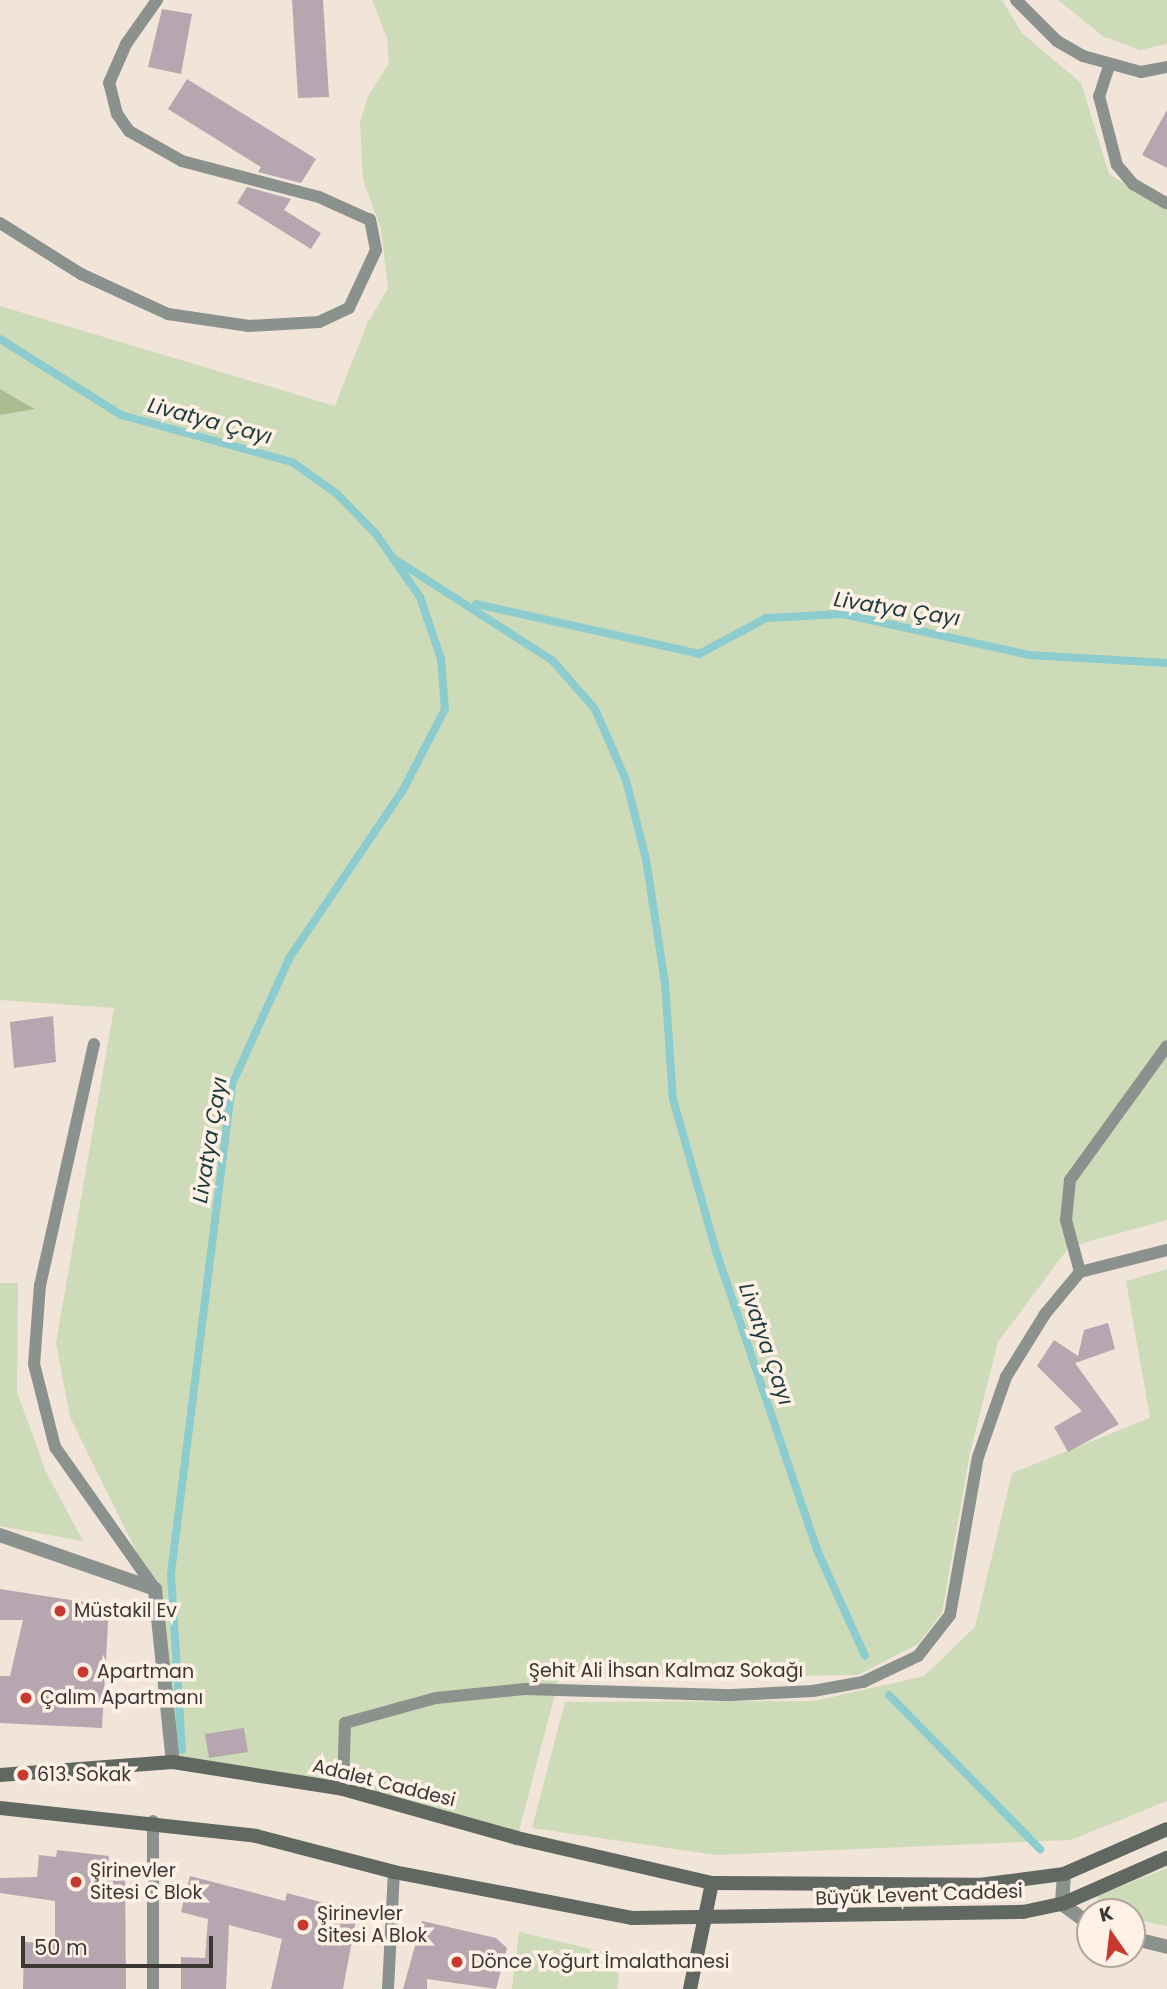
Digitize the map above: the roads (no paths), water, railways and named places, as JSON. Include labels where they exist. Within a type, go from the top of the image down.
[{"type":"street","points":[[0,1535],[155,1589],[173,1762]]},
{"type":"street","name":"Adalet Caddesi","points":[[0,1775],[173,1762],[343,1789],[517,1838],[712,1883]]},
{"type":"street","points":[[0,1808],[153,1821],[256,1836],[394,1872],[571,1910],[704,1920]]},
{"type":"street","name":"Büyük Levent Caddesi","points":[[712,1883],[979,1885],[1064,1874],[1167,1829]]},
{"type":"street","name":"Büyük Levent Caddesi","points":[[704,1920],[1023,1912],[1062,1904],[1167,1858]]},
{"type":"street","points":[[1064,1874],[1062,1904],[1076,1914]]},
{"type":"street","points":[[690,1989],[712,1883]]},
{"type":"street","points":[[1146,1942],[1167,1947]]},
{"type":"lane","points":[[0,223],[81,274],[168,314],[249,326],[319,322],[349,308],[376,250],[370,220],[319,197],[182,161],[129,131],[117,114],[109,83],[126,44],[157,0]]},
{"type":"lane","points":[[1016,0],[1057,41],[1109,66],[1140,72],[1167,67]]},
{"type":"lane","points":[[1109,66],[1099,96],[1117,165],[1133,184],[1167,204]]},
{"type":"lane","points":[[94,1044],[40,1285],[34,1364],[55,1447],[155,1589]]},
{"type":"lane","points":[[1167,1046],[1070,1180],[1066,1220],[1080,1272],[1167,1250]]},
{"type":"lane","name":"Şehit Ali İhsan Kalmaz Sokağı","points":[[343,1789],[345,1723],[436,1698],[525,1689],[732,1695],[813,1691],[863,1682],[919,1656],[950,1615],[978,1457],[1006,1377],[1045,1314],[1080,1272]]},
{"type":"lane","points":[[153,1821],[153,1989]]},
{"type":"lane","points":[[388,1989],[394,1872]]},
{"type":"waterway","name":"Livatya Çayı","points":[[0,339],[121,415],[292,462],[337,494],[376,534],[420,597],[441,659],[445,709],[403,790],[290,957],[232,1084],[171,1575],[182,1750]]},
{"type":"waterway","name":"Livatya Çayı","points":[[396,560],[552,660],[595,709],[626,780],[646,859],[665,983],[673,1099],[717,1254],[817,1550],[865,1656]]},
{"type":"waterway","name":"Livatya Çayı","points":[[476,604],[699,654],[766,618],[843,614],[1029,655],[1167,663]]},
{"type":"waterway","name":"Livatya Çayı","points":[[889,1695],[1040,1849]]},
{"type":"place","name":"Müstakil Ev","points":[[60,1611]]},
{"type":"place","name":"Apartman","points":[[83,1672]]},
{"type":"place","name":"Çalım Apartmanı","points":[[26,1698]]},
{"type":"place","name":"613. Sokak","points":[[23,1775]]},
{"type":"place","name":"Şirinevler Sitesi C Blok","points":[[76,1882]]},
{"type":"place","name":"Şirinevler Sitesi A Blok","points":[[303,1925]]},
{"type":"place","name":"Dönce Yoğurt İmalathanesi","points":[[457,1962]]}]
